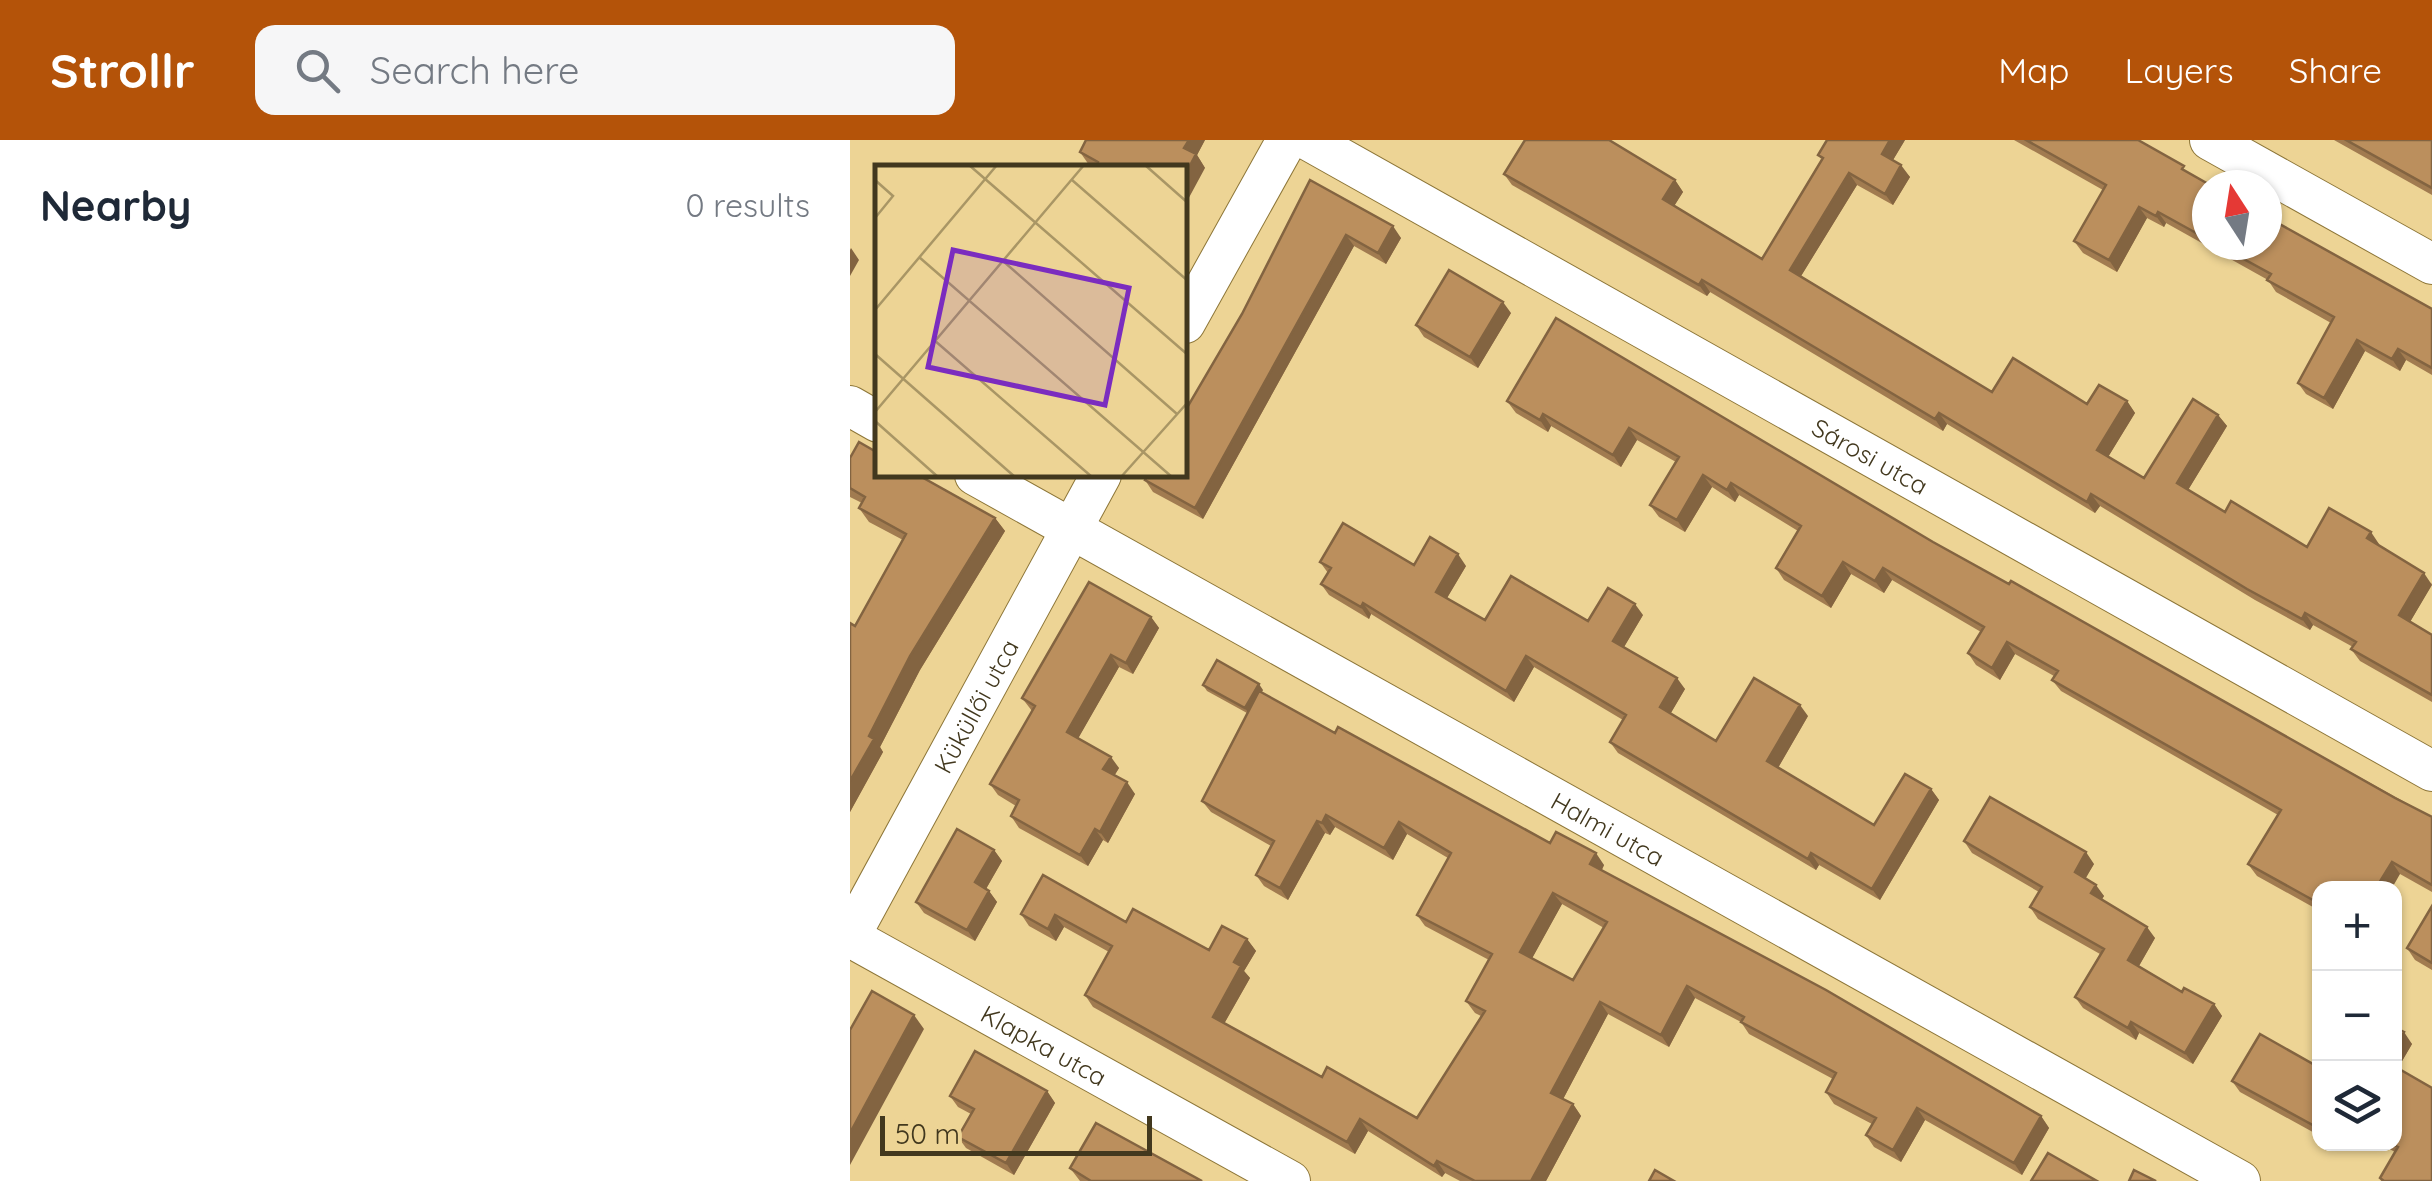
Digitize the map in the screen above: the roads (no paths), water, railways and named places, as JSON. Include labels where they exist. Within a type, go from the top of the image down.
[{"type":"street","points":[[1188,319],[1287,140]]},
{"type":"street","name":"Sárosi utca","points":[[1308,140],[2432,771]]},
{"type":"street","points":[[2210,140],[2432,264]]},
{"type":"street","points":[[850,406],[875,420]]},
{"type":"street","name":"Halmi utca","points":[[980,478],[2240,1181]]},
{"type":"street","name":"Küküllői utca","points":[[850,936],[1099,478]]},
{"type":"street","name":"Klapka utca","points":[[850,936],[1290,1181]]}]
